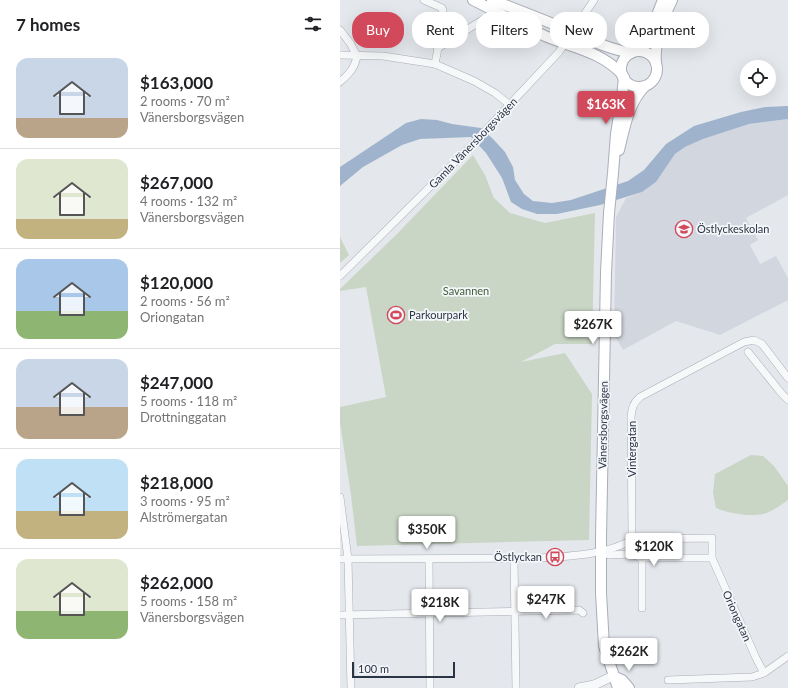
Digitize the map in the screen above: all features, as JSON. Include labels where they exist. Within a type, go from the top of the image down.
[{"type":"main road","points":[[473,0],[550,37]]},
{"type":"main road","points":[[492,0],[550,23]]},
{"type":"main road","points":[[623,76],[622,64],[627,56],[634,52],[647,40],[663,0]]},
{"type":"main road","points":[[579,48],[599,56],[611,63],[628,82],[633,85],[639,87],[650,84],[656,76],[655,56],[660,32],[672,0]]},
{"type":"main road","points":[[607,46],[616,50],[649,54],[656,63]]},
{"type":"main road","name":"Vänersborgsvägen","points":[[618,688],[604,646],[601,601],[601,552],[604,350],[609,214],[623,76]]},
{"type":"main road","name":"Vänersborgsvägen","points":[[613,173],[630,109],[633,101],[645,86]]},
{"type":"main road","points":[[614,676],[622,680],[629,688]]},
{"type":"street","points":[[424,0],[442,8],[442,12]]},
{"type":"street","name":"Gamla Vänersborgsvägen","points":[[586,12],[594,0]]},
{"type":"street","points":[[340,30],[350,43],[357,56],[353,70],[340,82]]},
{"type":"street","points":[[435,64],[438,48]]},
{"type":"street","name":"Gamla Vänersborgsvägen","points":[[340,276],[472,146],[562,48]]},
{"type":"street","points":[[340,55],[383,56],[435,64],[474,81],[495,93],[510,105]]},
{"type":"street","name":"Vintergatan","points":[[642,608],[641,558],[634,539],[631,417],[632,407],[635,402],[640,397],[744,342],[754,340],[762,344],[788,378]]},
{"type":"street","points":[[748,352],[788,400]]},
{"type":"street","points":[[340,497],[349,615],[351,688]]},
{"type":"street","name":"Oriongatan","points":[[601,552],[624,545],[634,539],[712,538],[712,558],[764,673]]},
{"type":"street","points":[[344,559],[514,559],[570,556],[601,552],[609,555],[631,554],[641,558],[712,558]]},
{"type":"street","points":[[429,559],[430,688]]},
{"type":"street","points":[[514,559],[516,688]]},
{"type":"street","points":[[340,615],[579,610],[583,613]]},
{"type":"street","points":[[668,680],[752,677],[764,673],[788,656]]},
{"type":"street","points":[[579,688],[594,685],[614,676]]},
{"type":"shaded area","name":"Östlyckeskolan","points":[[788,119],[788,195],[746,218],[758,240],[750,245],[760,264],[776,256],[788,278],[788,300],[720,335],[676,321],[623,350],[614,334],[616,217],[626,198],[642,192],[656,182],[675,154],[685,147],[703,139],[749,124]]},
{"type":"green space","name":"Savannen","points":[[473,155],[485,175],[494,198],[510,213],[545,223],[595,213],[592,344],[555,344],[521,362],[565,353],[592,394],[589,540],[357,546],[340,423],[340,407],[386,397],[366,287],[340,291],[340,289],[398,233]]},
{"type":"green space","points":[[340,237],[349,255],[340,263]]},
{"type":"green space","points":[[751,455],[763,456],[774,466],[788,486],[788,500],[770,512],[757,515],[739,514],[716,508],[713,493],[715,474]]},
{"type":"water","points":[[788,106],[788,119],[749,124],[703,139],[685,147],[675,154],[656,182],[642,192],[600,205],[557,214],[537,214],[522,209],[511,202],[502,178],[486,153],[471,137],[420,139],[402,145],[363,167],[340,186],[340,167],[406,123],[421,119],[437,120],[452,124],[481,128],[505,152],[513,167],[515,180],[524,194],[533,201],[552,203],[571,200],[628,181],[644,170],[666,144],[694,126],[741,112],[765,107]]},
{"type":"place","name":"Östlyckeskolan","points":[[684,229]]},
{"type":"place","name":"Parkourpark","points":[[396,315]]},
{"type":"place","name":"Östlyckan","points":[[555,557]]}]
